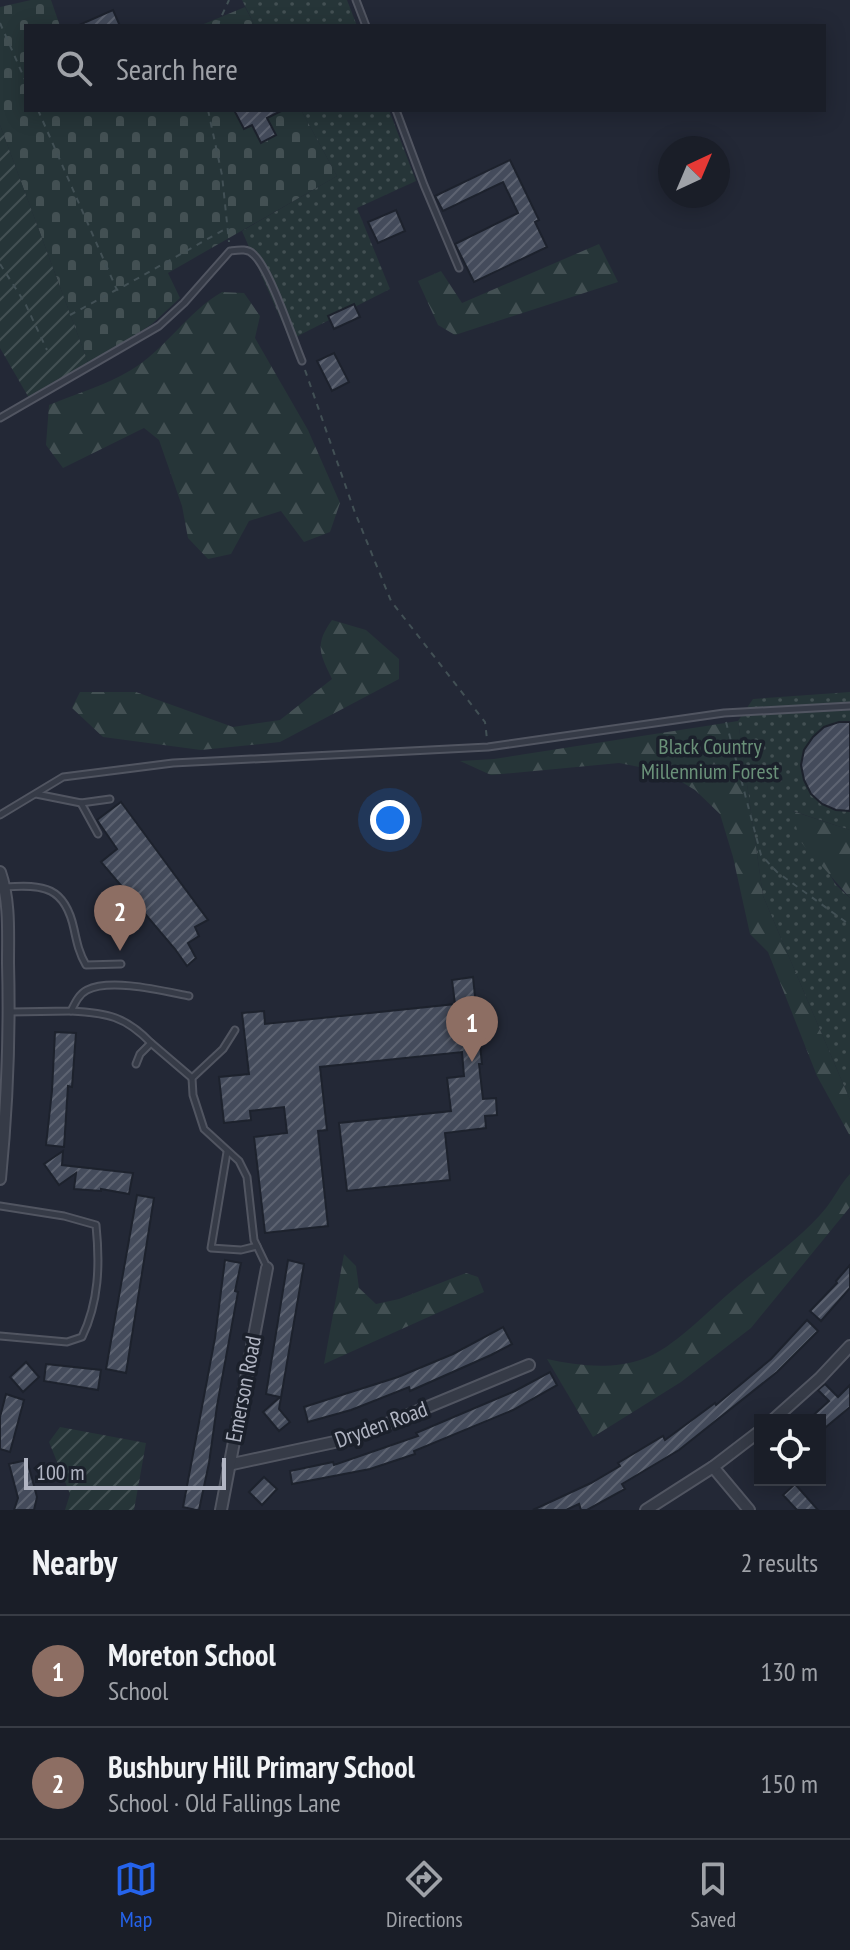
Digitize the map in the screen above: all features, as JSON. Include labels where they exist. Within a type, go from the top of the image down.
[{"type":"street","points":[[0,872],[5,887],[9,1012],[7,1106],[0,1179]]},
{"type":"street","name":"Emerson Road","points":[[221,1510],[267,1268]]},
{"type":"street","points":[[780,1414],[850,1346]]},
{"type":"street","name":"Dryden Road","points":[[228,1465],[353,1438],[529,1365]]},
{"type":"street","points":[[646,1510],[713,1467],[754,1436]]},
{"type":"street","points":[[713,1467],[749,1510]]},
{"type":"lane","points":[[356,0],[365,24]]},
{"type":"lane","points":[[397,112],[459,268]]},
{"type":"lane","points":[[0,418],[159,326],[230,251],[244,250],[253,254],[268,279],[302,361]]},
{"type":"lane","points":[[0,815],[63,777],[173,763],[488,747],[724,713],[850,706]]},
{"type":"lane","points":[[35,794],[81,803],[110,799]]},
{"type":"lane","points":[[81,803],[98,834]]},
{"type":"lane","points":[[5,887],[32,885],[56,892],[70,912],[79,953],[86,965],[121,964]]},
{"type":"lane","points":[[71,1011],[80,995],[97,987],[142,988],[189,996]]},
{"type":"lane","points":[[9,1012],[71,1011],[119,1018],[130,1023],[192,1078],[193,1095],[204,1129],[239,1161],[247,1177],[257,1246],[267,1268]]},
{"type":"lane","points":[[192,1078],[223,1049],[235,1030]]},
{"type":"lane","points":[[136,1064],[140,1054],[151,1043]]},
{"type":"lane","points":[[227,1151],[211,1248],[241,1250],[257,1246]]},
{"type":"lane","points":[[0,1206],[64,1216],[96,1225],[99,1259],[93,1315],[82,1337],[67,1342],[0,1336]]},
{"type":"path","points":[[218,24],[229,0]]},
{"type":"path","points":[[0,23],[24,77]]},
{"type":"path","points":[[39,112],[117,290]]},
{"type":"path","points":[[208,112],[222,175],[230,251]]},
{"type":"path","points":[[70,315],[227,228]]},
{"type":"path","points":[[0,264],[25,303],[47,350]]},
{"type":"path","points":[[302,361],[354,510],[391,601],[485,722],[488,747]]},
{"type":"path","points":[[724,713],[761,855],[777,872],[850,925]]},
{"type":"green space","points":[[31,0],[51,0],[59,24],[24,24],[24,112],[302,112],[337,176],[168,273],[180,298],[152,324],[89,365],[0,125],[0,7]]},
{"type":"green space","points":[[242,0],[347,0],[356,24],[254,24]]},
{"type":"green space","points":[[245,7],[254,24],[204,24]]},
{"type":"green space","points":[[302,112],[390,112],[416,181],[357,208],[390,289],[290,340],[242,231],[337,176]]},
{"type":"green space","points":[[0,125],[89,365],[29,398],[0,348]]},
{"type":"green space","points":[[599,244],[618,282],[455,335],[438,325],[418,281],[441,271],[462,303]]},
{"type":"green space","points":[[222,292],[244,293],[260,316],[255,338],[308,430],[340,503],[330,532],[304,542],[281,511],[249,521],[231,554],[208,559],[188,538],[182,506],[159,440],[144,428],[63,468],[46,445],[49,405],[131,370]]},
{"type":"green space","points":[[332,620],[366,630],[399,659],[399,679],[280,742],[201,750],[103,737],[72,708],[80,692],[136,692],[233,727],[280,720],[332,679],[324,663],[321,643]]},
{"type":"green space","points":[[850,692],[850,830],[793,811],[836,885],[850,898],[850,1100],[763,896],[738,721],[753,699]]},
{"type":"green space","name":"Black Country Millennium Forest","points":[[738,721],[763,896],[850,1100],[850,1136],[817,1076],[768,952],[750,934],[720,814],[695,790],[665,772],[619,763],[491,775],[460,761],[494,759]]},
{"type":"green space","name":"Black Country Millennium Forest","points":[[792,811],[850,830],[850,898],[800,841]]},
{"type":"green space","points":[[850,1174],[850,1207],[751,1328],[681,1382],[593,1437],[547,1359],[607,1366],[655,1354],[691,1328],[805,1230],[826,1208]]},
{"type":"green space","points":[[344,1254],[356,1266],[359,1288],[376,1304],[399,1299],[466,1273],[478,1277],[484,1292],[324,1364]]},
{"type":"green space","points":[[60,1427],[146,1443],[134,1510],[65,1510],[70,1494],[49,1442]]},
{"type":"building","points":[[113,10],[119,24],[82,24]]},
{"type":"building","points":[[235,112],[279,112],[267,118],[276,135],[261,143],[252,125],[244,129]]},
{"type":"building","points":[[510,160],[539,220],[535,222],[547,247],[474,282],[455,244],[518,213],[503,182],[443,211],[435,196]]},
{"type":"building","points":[[396,210],[405,231],[378,243],[368,222]]},
{"type":"building","points":[[354,304],[360,317],[334,329],[328,316]]},
{"type":"building","points":[[334,353],[349,382],[332,391],[317,361]]},
{"type":"building","points":[[850,722],[850,811],[836,810],[822,804],[811,794],[801,765],[804,750],[813,737],[824,727]]},
{"type":"building","points":[[121,802],[208,920],[195,927],[199,936],[188,943],[196,958],[187,966],[101,862],[117,849],[97,820]]},
{"type":"building","points":[[473,977],[483,1099],[496,1098],[497,1115],[485,1116],[486,1128],[445,1133],[450,1180],[347,1191],[339,1123],[451,1111],[447,1078],[464,1076],[462,1052],[320,1067],[327,1130],[318,1131],[328,1226],[265,1233],[254,1137],[287,1133],[284,1107],[250,1111],[251,1120],[224,1123],[219,1077],[249,1074],[242,1013],[264,1011],[265,1024],[455,1004],[452,980]]},
{"type":"building","points":[[55,1032],[76,1033],[72,1087],[68,1086],[64,1147],[46,1145]]},
{"type":"building","points":[[63,1151],[62,1165],[133,1173],[129,1194],[101,1189],[74,1189],[76,1173],[59,1185],[44,1164]]},
{"type":"building","points":[[137,1195],[154,1198],[126,1373],[106,1369]]},
{"type":"building","points":[[225,1260],[241,1263],[235,1291],[238,1292],[209,1463],[199,1510],[196,1510],[183,1507],[215,1338]]},
{"type":"building","points":[[288,1260],[304,1264],[279,1409],[290,1422],[279,1431],[263,1412],[280,1397],[266,1394]]},
{"type":"building","points":[[850,1265],[850,1288],[821,1321],[810,1311]]},
{"type":"building","points":[[807,1320],[818,1331],[777,1372],[679,1450],[622,1484],[625,1489],[587,1510],[581,1510],[579,1504],[566,1510],[533,1510],[591,1483],[663,1436],[665,1440],[716,1405],[771,1359]]},
{"type":"building","points":[[503,1327],[512,1344],[491,1355],[410,1391],[409,1387],[351,1410],[308,1422],[304,1407],[398,1377],[453,1354]]},
{"type":"building","points":[[26,1362],[39,1377],[23,1392],[10,1377]]},
{"type":"building","points":[[46,1364],[101,1370],[98,1390],[44,1381]]},
{"type":"building","points":[[550,1372],[557,1385],[513,1410],[414,1451],[415,1454],[370,1469],[292,1484],[290,1471],[333,1462],[334,1465],[418,1436],[416,1433],[515,1391]]},
{"type":"building","points":[[825,1384],[838,1397],[850,1385],[850,1407],[826,1427],[826,1414],[815,1414],[829,1401],[818,1390]]},
{"type":"building","points":[[6,1394],[24,1400],[10,1452],[0,1449],[0,1417]]},
{"type":"building","points":[[27,1460],[37,1497],[34,1510],[14,1510],[18,1498],[9,1464]]},
{"type":"building","points":[[264,1477],[277,1489],[262,1505],[249,1492]]},
{"type":"building","points":[[797,1486],[818,1510],[797,1510],[783,1495]]},
{"type":"place","name":"Bushbury Hill Primary School","points":[[120,951]]},
{"type":"place","name":"Moreton School","points":[[472,1062]]}]
